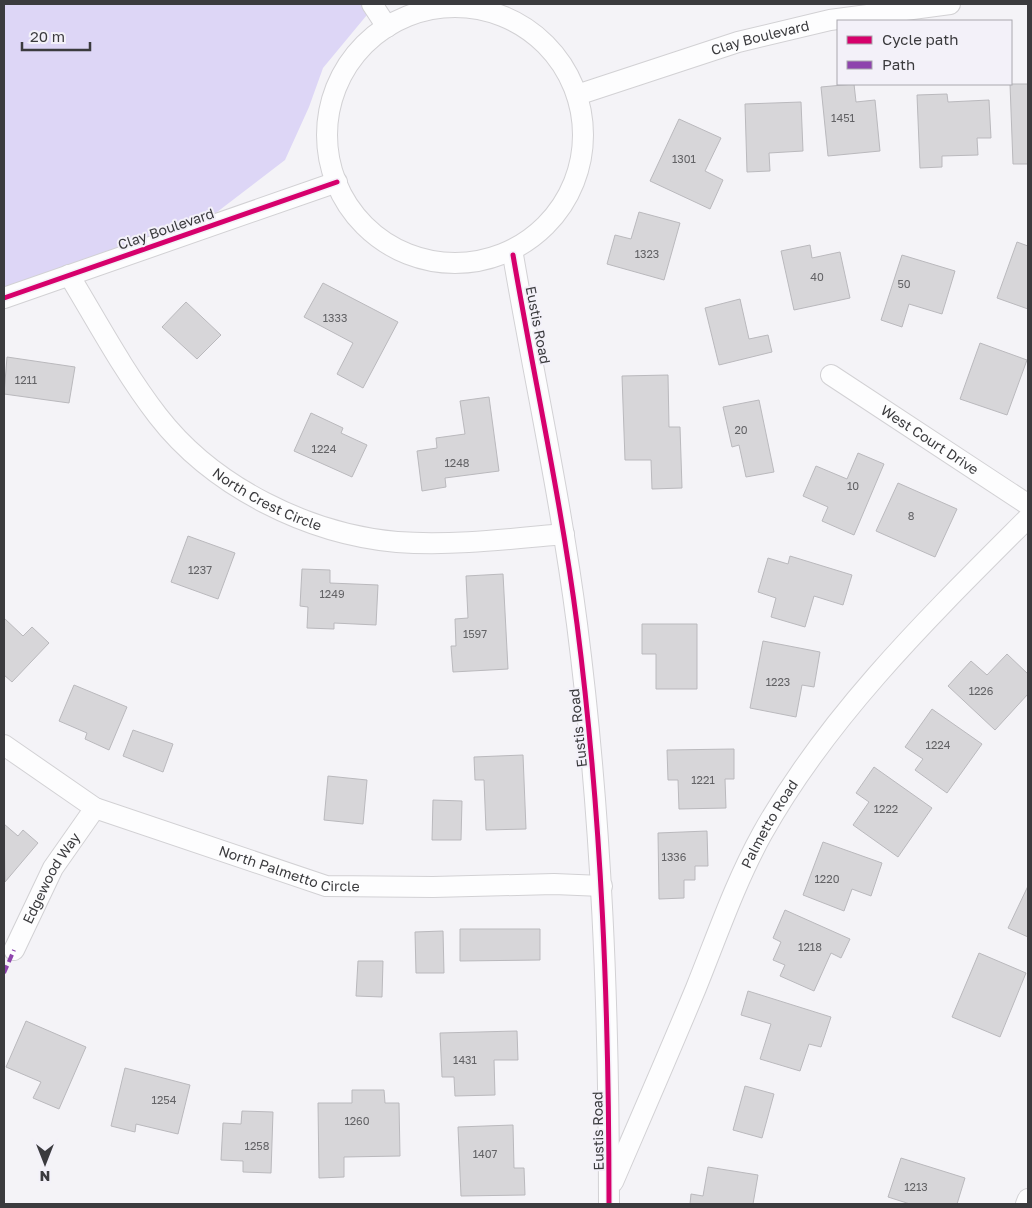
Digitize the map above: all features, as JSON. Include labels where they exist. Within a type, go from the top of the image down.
[{"type":"street","points":[[372,4],[387,27]]},
{"type":"street","name":"Clay Boulevard","points":[[577,95],[747,40],[830,20],[950,4]]},
{"type":"street","points":[[447,10],[474,11],[496,16],[519,25],[546,44],[557,55],[567,71],[577,95],[583,120],[583,146],[579,172],[573,190],[545,229],[513,255],[460,262],[428,258],[402,250],[386,242],[366,227],[347,204],[336,182],[328,153],[326,121],[332,89],[341,69],[355,51],[387,27],[420,14],[447,10]]},
{"type":"street","name":"Clay Boulevard","points":[[4,298],[336,182]]},
{"type":"street","name":"Eustis Road","points":[[513,255],[564,534],[577,623],[593,761],[608,1001],[609,1198]]},
{"type":"street","name":"North Crest Circle","points":[[69,275],[113,350],[159,416],[186,446],[207,464],[259,499],[326,528],[398,542],[482,542],[564,534]]},
{"type":"street","name":"West Court Drive","points":[[831,375],[1028,508]]},
{"type":"street","name":"Palmetto Road","points":[[609,1198],[739,879],[763,833],[800,774],[834,727],[913,637],[1011,535],[1028,508]]},
{"type":"street","name":"North Palmetto Circle","points":[[4,745],[95,808],[326,886],[433,887],[554,884],[602,886]]},
{"type":"street","name":"Edgewood Way","points":[[14,950],[53,868],[95,808]]},
{"type":"street","points":[[1026,1204],[1028,1199]]},
{"type":"shaded area","points":[[4,4],[376,4],[323,68],[309,107],[285,160],[204,222],[4,297]]},
{"type":"building","points":[[1028,84],[1028,164],[1013,164],[1010,85]]},
{"type":"building","points":[[854,85],[856,102],[875,100],[880,151],[828,156],[821,87]]},
{"type":"building","points":[[947,94],[948,102],[989,100],[991,138],[977,138],[978,155],[942,156],[942,167],[920,168],[917,95]]},
{"type":"building","points":[[801,102],[803,151],[769,153],[770,171],[747,172],[745,104]]},
{"type":"building","points":[[679,119],[721,138],[705,171],[723,180],[710,209],[650,181]]},
{"type":"building","points":[[639,212],[680,223],[664,280],[607,264],[615,235],[631,239]]},
{"type":"building","points":[[1017,242],[1028,246],[1028,309],[997,298]]},
{"type":"building","points":[[810,245],[812,258],[840,252],[850,298],[794,310],[781,251]]},
{"type":"building","points":[[902,255],[955,271],[942,314],[909,304],[902,327],[881,320]]},
{"type":"building","points":[[323,283],[398,322],[363,388],[337,374],[353,343],[304,317]]},
{"type":"building","points":[[740,299],[749,339],[768,335],[772,352],[719,365],[705,308]]},
{"type":"building","points":[[186,302],[221,335],[197,359],[162,327]]},
{"type":"building","points":[[980,343],[1027,360],[1007,415],[960,399]]},
{"type":"building","points":[[7,357],[75,367],[69,403],[4,394]]},
{"type":"building","points":[[668,375],[669,427],[680,427],[682,488],[652,489],[651,460],[625,460],[622,376]]},
{"type":"building","points":[[489,397],[499,471],[445,478],[446,487],[422,491],[417,451],[437,448],[436,438],[465,434],[460,401]]},
{"type":"building","points":[[759,400],[774,472],[746,477],[739,445],[732,447],[723,407]]},
{"type":"building","points":[[311,413],[343,428],[341,433],[367,445],[352,477],[294,451]]},
{"type":"building","points":[[858,453],[884,464],[854,535],[822,521],[828,507],[803,496],[816,466],[847,479]]},
{"type":"building","points":[[898,483],[957,509],[935,557],[876,531]]},
{"type":"building","points":[[188,536],[235,553],[218,599],[171,582]]},
{"type":"building","points":[[790,556],[852,575],[843,605],[814,596],[805,627],[771,617],[776,598],[758,592],[768,558],[788,564]]},
{"type":"building","points":[[302,569],[330,570],[330,583],[378,585],[376,625],[334,623],[334,629],[307,628],[308,607],[300,606]]},
{"type":"building","points":[[503,574],[508,669],[453,672],[451,646],[456,646],[455,619],[468,618],[466,576]]},
{"type":"building","points":[[4,618],[23,636],[32,627],[49,643],[12,682],[4,675]]},
{"type":"building","points":[[642,624],[697,624],[697,689],[656,689],[656,654],[642,654]]},
{"type":"building","points":[[763,641],[820,652],[814,687],[802,685],[796,717],[750,708]]},
{"type":"building","points":[[1007,654],[1028,674],[1028,694],[995,730],[948,686],[971,661],[987,675]]},
{"type":"building","points":[[74,685],[127,707],[109,750],[85,739],[87,733],[59,721]]},
{"type":"building","points":[[932,709],[982,744],[947,793],[915,770],[923,759],[905,747]]},
{"type":"building","points":[[133,730],[173,744],[163,772],[123,756]]},
{"type":"building","points":[[734,749],[734,779],[725,779],[726,808],[679,809],[678,780],[668,780],[667,750]]},
{"type":"building","points":[[523,755],[526,829],[486,830],[484,780],[475,780],[474,757]]},
{"type":"building","points":[[874,767],[932,808],[898,857],[853,825],[869,802],[856,793]]},
{"type":"building","points":[[328,776],[367,780],[363,824],[324,820]]},
{"type":"building","points":[[433,800],[462,801],[461,840],[432,840]]},
{"type":"building","points":[[4,824],[18,836],[23,830],[38,843],[5,882]]},
{"type":"building","points":[[707,831],[708,866],[695,866],[695,880],[684,880],[684,898],[659,899],[658,833]]},
{"type":"building","points":[[823,842],[882,863],[871,896],[852,889],[844,911],[803,895]]},
{"type":"building","points":[[1028,886],[1028,937],[1008,928]]},
{"type":"building","points":[[785,910],[850,939],[841,958],[831,953],[814,991],[780,976],[785,965],[773,960],[781,942],[773,938]]},
{"type":"building","points":[[460,929],[540,929],[540,960],[460,961]]},
{"type":"building","points":[[443,931],[444,973],[416,973],[415,932]]},
{"type":"building","points":[[979,953],[1026,973],[1000,1037],[952,1017]]},
{"type":"building","points":[[358,961],[383,961],[382,997],[356,996]]},
{"type":"building","points":[[748,991],[831,1017],[821,1047],[809,1044],[800,1071],[760,1059],[771,1024],[741,1015]]},
{"type":"building","points":[[26,1021],[86,1047],[59,1109],[33,1098],[41,1082],[6,1067]]},
{"type":"building","points":[[517,1031],[518,1060],[494,1060],[495,1095],[455,1096],[454,1077],[442,1077],[440,1033]]},
{"type":"building","points":[[125,1068],[190,1085],[178,1134],[136,1124],[135,1132],[111,1126]]},
{"type":"building","points":[[745,1086],[774,1094],[762,1138],[733,1130]]},
{"type":"building","points":[[352,1090],[384,1090],[385,1103],[399,1103],[400,1156],[344,1157],[344,1177],[319,1178],[318,1103],[352,1103]]},
{"type":"building","points":[[242,1111],[273,1112],[271,1173],[243,1172],[243,1161],[221,1160],[223,1123],[241,1124]]},
{"type":"building","points":[[513,1125],[514,1168],[524,1168],[525,1195],[461,1196],[458,1127]]},
{"type":"building","points":[[901,1158],[965,1178],[957,1204],[910,1204],[888,1197]]},
{"type":"building","points":[[708,1167],[758,1175],[753,1204],[690,1204],[691,1194],[703,1196]]},
{"type":"marked path","points":[[4,973],[14,950]]},
{"type":"cycle path","points":[[4,298],[337,182]]},
{"type":"cycle path","points":[[513,255],[571,578],[586,697],[593,769],[602,914],[608,1059],[609,1204]]}]
